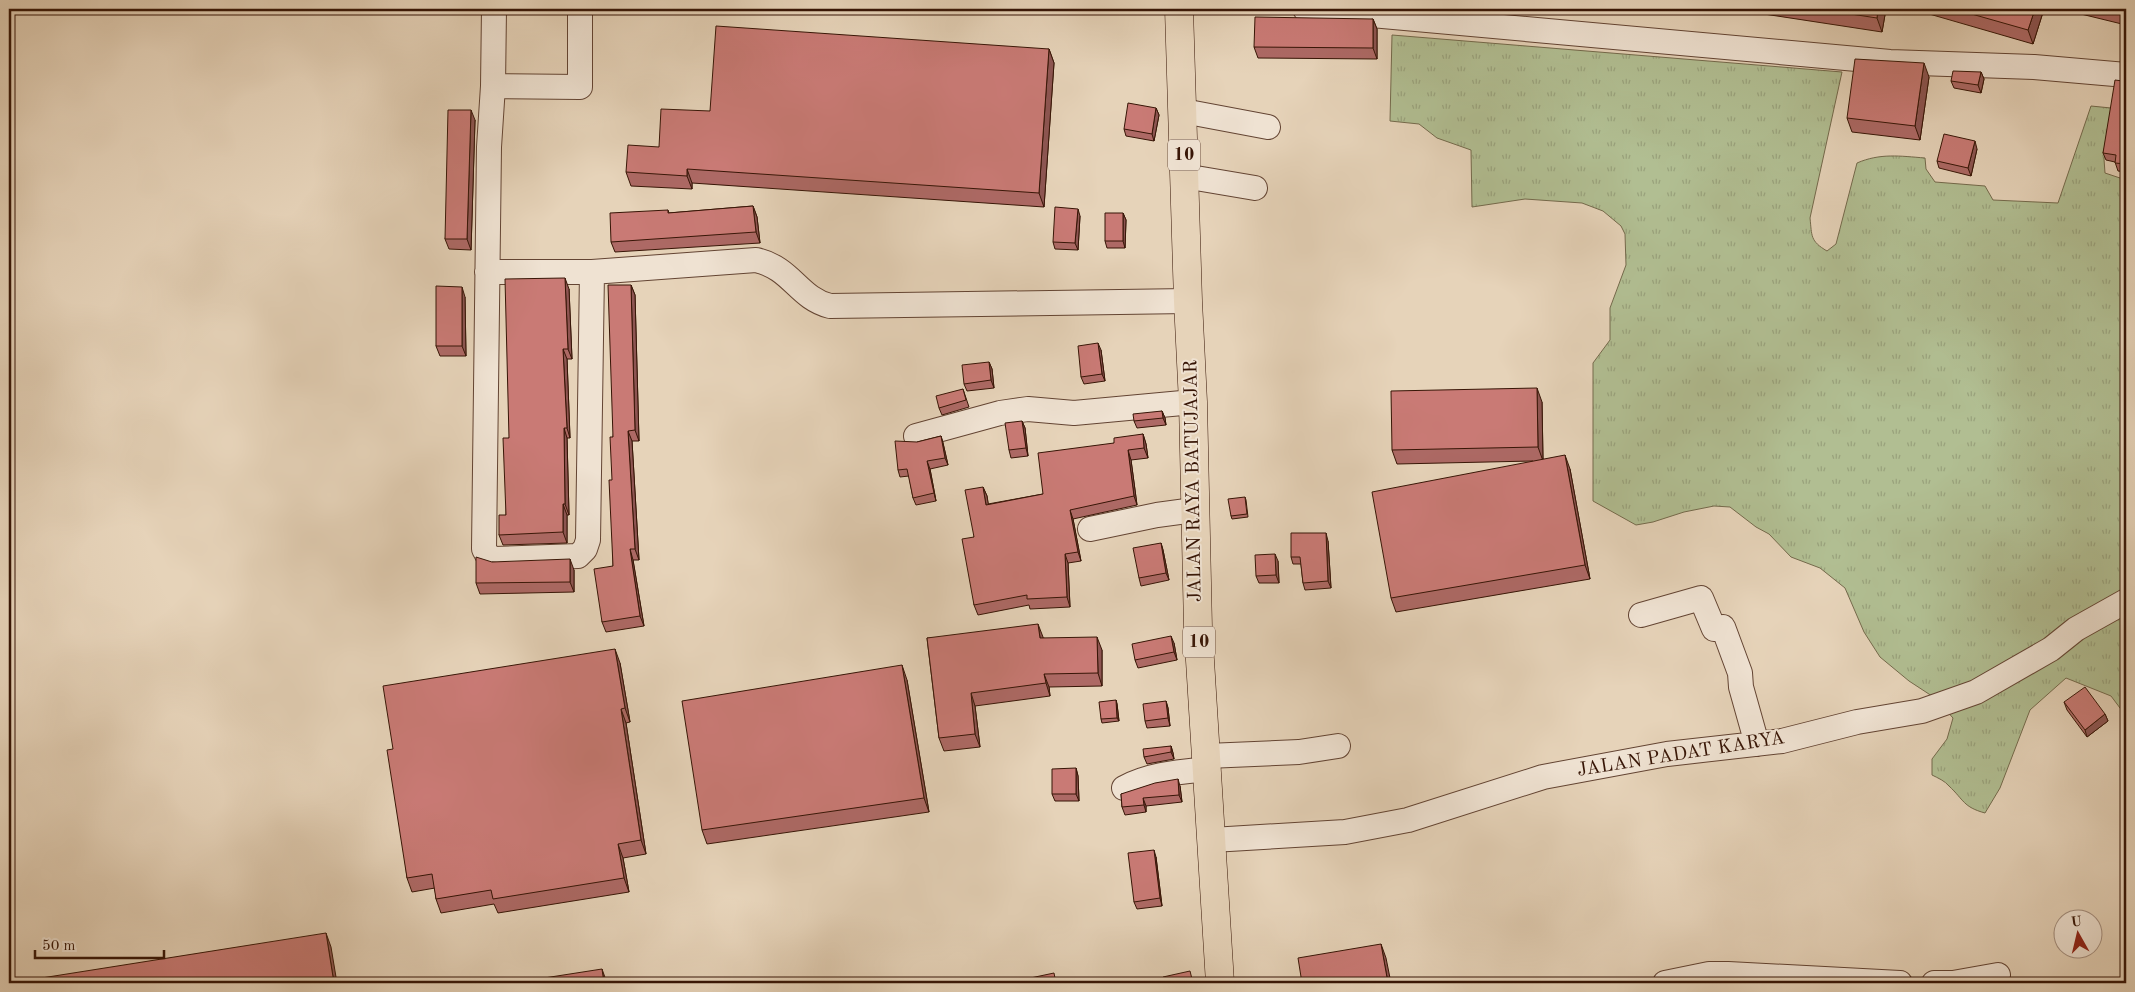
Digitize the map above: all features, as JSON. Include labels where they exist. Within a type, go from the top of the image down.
[{"type":"highway","name":"JALAN RAYA BATUJAJAR","points":[[1179,9],[1193,402],[1198,628],[1208,763],[1220,983]]},
{"type":"street","points":[[494,9],[487,272],[484,549],[488,556],[495,558],[578,556],[585,549],[588,540],[592,272]]},
{"type":"street","points":[[493,86],[580,87],[580,9]]},
{"type":"street","points":[[1305,9],[1890,62],[2034,67],[2126,76]]},
{"type":"street","points":[[1183,111],[1268,128]]},
{"type":"street","points":[[1184,176],[1255,188]]},
{"type":"street","points":[[487,272],[592,272],[756,260],[780,268],[812,298],[830,306],[1188,301]]},
{"type":"street","points":[[916,436],[1000,413],[1028,409],[1077,413],[1193,402]]},
{"type":"street","points":[[1090,529],[1157,515],[1194,510]]},
{"type":"street","points":[[1641,615],[1701,598],[1714,629],[1724,627],[1740,673],[1741,686],[1757,744]]},
{"type":"street","name":"JALAN PADAT KARYA","points":[[1212,840],[1345,832],[1408,820],[1542,777],[1667,754],[1782,741],[1894,714],[1922,711],[1968,695],[2051,649],[2076,628],[2126,601]]},
{"type":"street","points":[[1124,788],[1134,783],[1208,763],[1338,746]]},
{"type":"street","points":[[1665,983],[1709,974],[1900,983]]},
{"type":"street","points":[[1934,983],[1954,983],[1998,975]]},
{"type":"green space","points":[[1392,35],[1842,72],[1810,218],[1813,238],[1817,244],[1827,251],[1836,244],[1857,163],[1882,156],[1925,158],[1926,169],[1935,182],[1985,186],[1993,200],[2058,203],[2091,106],[2111,108],[2104,159],[2105,173],[2126,180],[2126,716],[2111,696],[2066,678],[2030,710],[2000,788],[1985,813],[1978,811],[1964,803],[1946,783],[1932,775],[1932,759],[1947,739],[1953,718],[1935,698],[1909,681],[1880,657],[1864,632],[1845,588],[1820,568],[1791,557],[1769,534],[1756,527],[1730,507],[1714,506],[1636,525],[1593,501],[1593,363],[1610,340],[1610,308],[1626,265],[1625,234],[1621,226],[1603,211],[1582,203],[1525,199],[1472,207],[1471,150],[1437,138],[1419,124],[1390,121]]},
{"type":"building","points":[[1818,9],[1878,9],[1877,18]]},
{"type":"building","points":[[1954,9],[2035,9],[2028,30]]},
{"type":"building","points":[[2098,9],[2126,9],[2126,15]]},
{"type":"building","points":[[1255,17],[1373,19],[1373,48],[1254,47]]},
{"type":"building","points":[[716,26],[1049,49],[1039,193],[687,169],[687,176],[626,172],[628,145],[659,147],[661,109],[710,111]]},
{"type":"building","points":[[1855,59],[1924,63],[1915,126],[1847,118]]},
{"type":"building","points":[[1953,71],[1981,72],[1978,85],[1951,81]]},
{"type":"building","points":[[2115,80],[2126,80],[2126,164],[2115,163],[2116,155],[2103,153]]},
{"type":"building","points":[[1128,103],[1156,108],[1152,134],[1124,129]]},
{"type":"building","points":[[448,110],[471,110],[467,239],[445,239]]},
{"type":"building","points":[[1944,134],[1975,141],[1968,168],[1937,161]]},
{"type":"building","points":[[753,206],[756,232],[611,242],[610,213],[668,210],[668,213]]},
{"type":"building","points":[[1055,207],[1078,209],[1075,243],[1053,242]]},
{"type":"building","points":[[1105,213],[1123,213],[1123,241],[1105,241]]},
{"type":"building","points":[[565,278],[568,349],[563,349],[567,428],[564,428],[565,504],[563,504],[563,532],[499,535],[499,515],[506,515],[503,438],[509,438],[505,279]]},
{"type":"building","points":[[608,285],[631,285],[635,430],[628,431],[635,549],[630,549],[640,616],[602,622],[594,569],[613,566],[609,480],[612,480],[610,437],[613,437]]},
{"type":"building","points":[[436,286],[462,287],[462,346],[436,346]]},
{"type":"building","points":[[1098,343],[1102,374],[1081,377],[1078,346]]},
{"type":"building","points":[[989,362],[991,380],[964,384],[962,365]]},
{"type":"building","points":[[1537,388],[1538,447],[1392,450],[1391,391]]},
{"type":"building","points":[[963,389],[966,400],[939,408],[936,396]]},
{"type":"building","points":[[1162,411],[1163,418],[1134,421],[1133,414]]},
{"type":"building","points":[[1022,421],[1026,448],[1009,450],[1005,423]]},
{"type":"building","points":[[1143,434],[1144,448],[1128,450],[1134,496],[1070,510],[1078,552],[1065,554],[1067,597],[1027,599],[1027,595],[974,605],[962,539],[974,537],[965,490],[983,487],[986,505],[1043,494],[1038,453],[1114,443],[1114,438]]},
{"type":"building","points":[[941,436],[945,458],[927,461],[934,493],[913,498],[907,469],[898,470],[895,441],[917,442]]},
{"type":"building","points":[[1565,455],[1585,565],[1391,598],[1372,492]]},
{"type":"building","points":[[1245,497],[1247,514],[1231,516],[1228,499]]},
{"type":"building","points":[[1291,533],[1326,533],[1328,581],[1303,583],[1300,557],[1291,557]]},
{"type":"building","points":[[1161,543],[1166,573],[1139,578],[1133,548]]},
{"type":"building","points":[[1275,554],[1276,575],[1256,576],[1255,555]]},
{"type":"building","points":[[476,557],[492,562],[570,559],[570,582],[476,583]]},
{"type":"building","points":[[1038,624],[1040,638],[1097,637],[1098,673],[1044,674],[1046,683],[971,693],[975,734],[939,738],[927,638]]},
{"type":"building","points":[[1171,636],[1174,652],[1135,660],[1132,644]]},
{"type":"building","points":[[615,649],[625,708],[621,709],[641,840],[618,844],[624,878],[493,899],[491,890],[436,899],[432,874],[407,878],[387,750],[393,749],[383,686]]},
{"type":"building","points":[[902,665],[924,798],[702,830],[682,701]]},
{"type":"building","points":[[2085,687],[2105,714],[2085,730],[2064,702]]},
{"type":"building","points":[[1116,700],[1117,718],[1101,719],[1099,702]]},
{"type":"building","points":[[1166,701],[1168,718],[1145,721],[1143,704]]},
{"type":"building","points":[[1171,746],[1171,752],[1144,757],[1143,749]]},
{"type":"building","points":[[1076,768],[1076,794],[1052,794],[1052,769]]},
{"type":"building","points":[[1178,779],[1179,795],[1143,798],[1144,805],[1122,807],[1121,794],[1155,783]]},
{"type":"building","points":[[1154,850],[1160,898],[1134,902],[1128,853]]},
{"type":"building","points":[[326,933],[334,983],[10,983]]},
{"type":"building","points":[[1381,944],[1388,983],[1302,983],[1298,958]]},
{"type":"building","points":[[602,969],[604,983],[512,983]]},
{"type":"building","points":[[1190,971],[1193,983],[1165,983],[1163,977]]},
{"type":"building","points":[[1054,973],[1056,983],[1007,983]]}]
